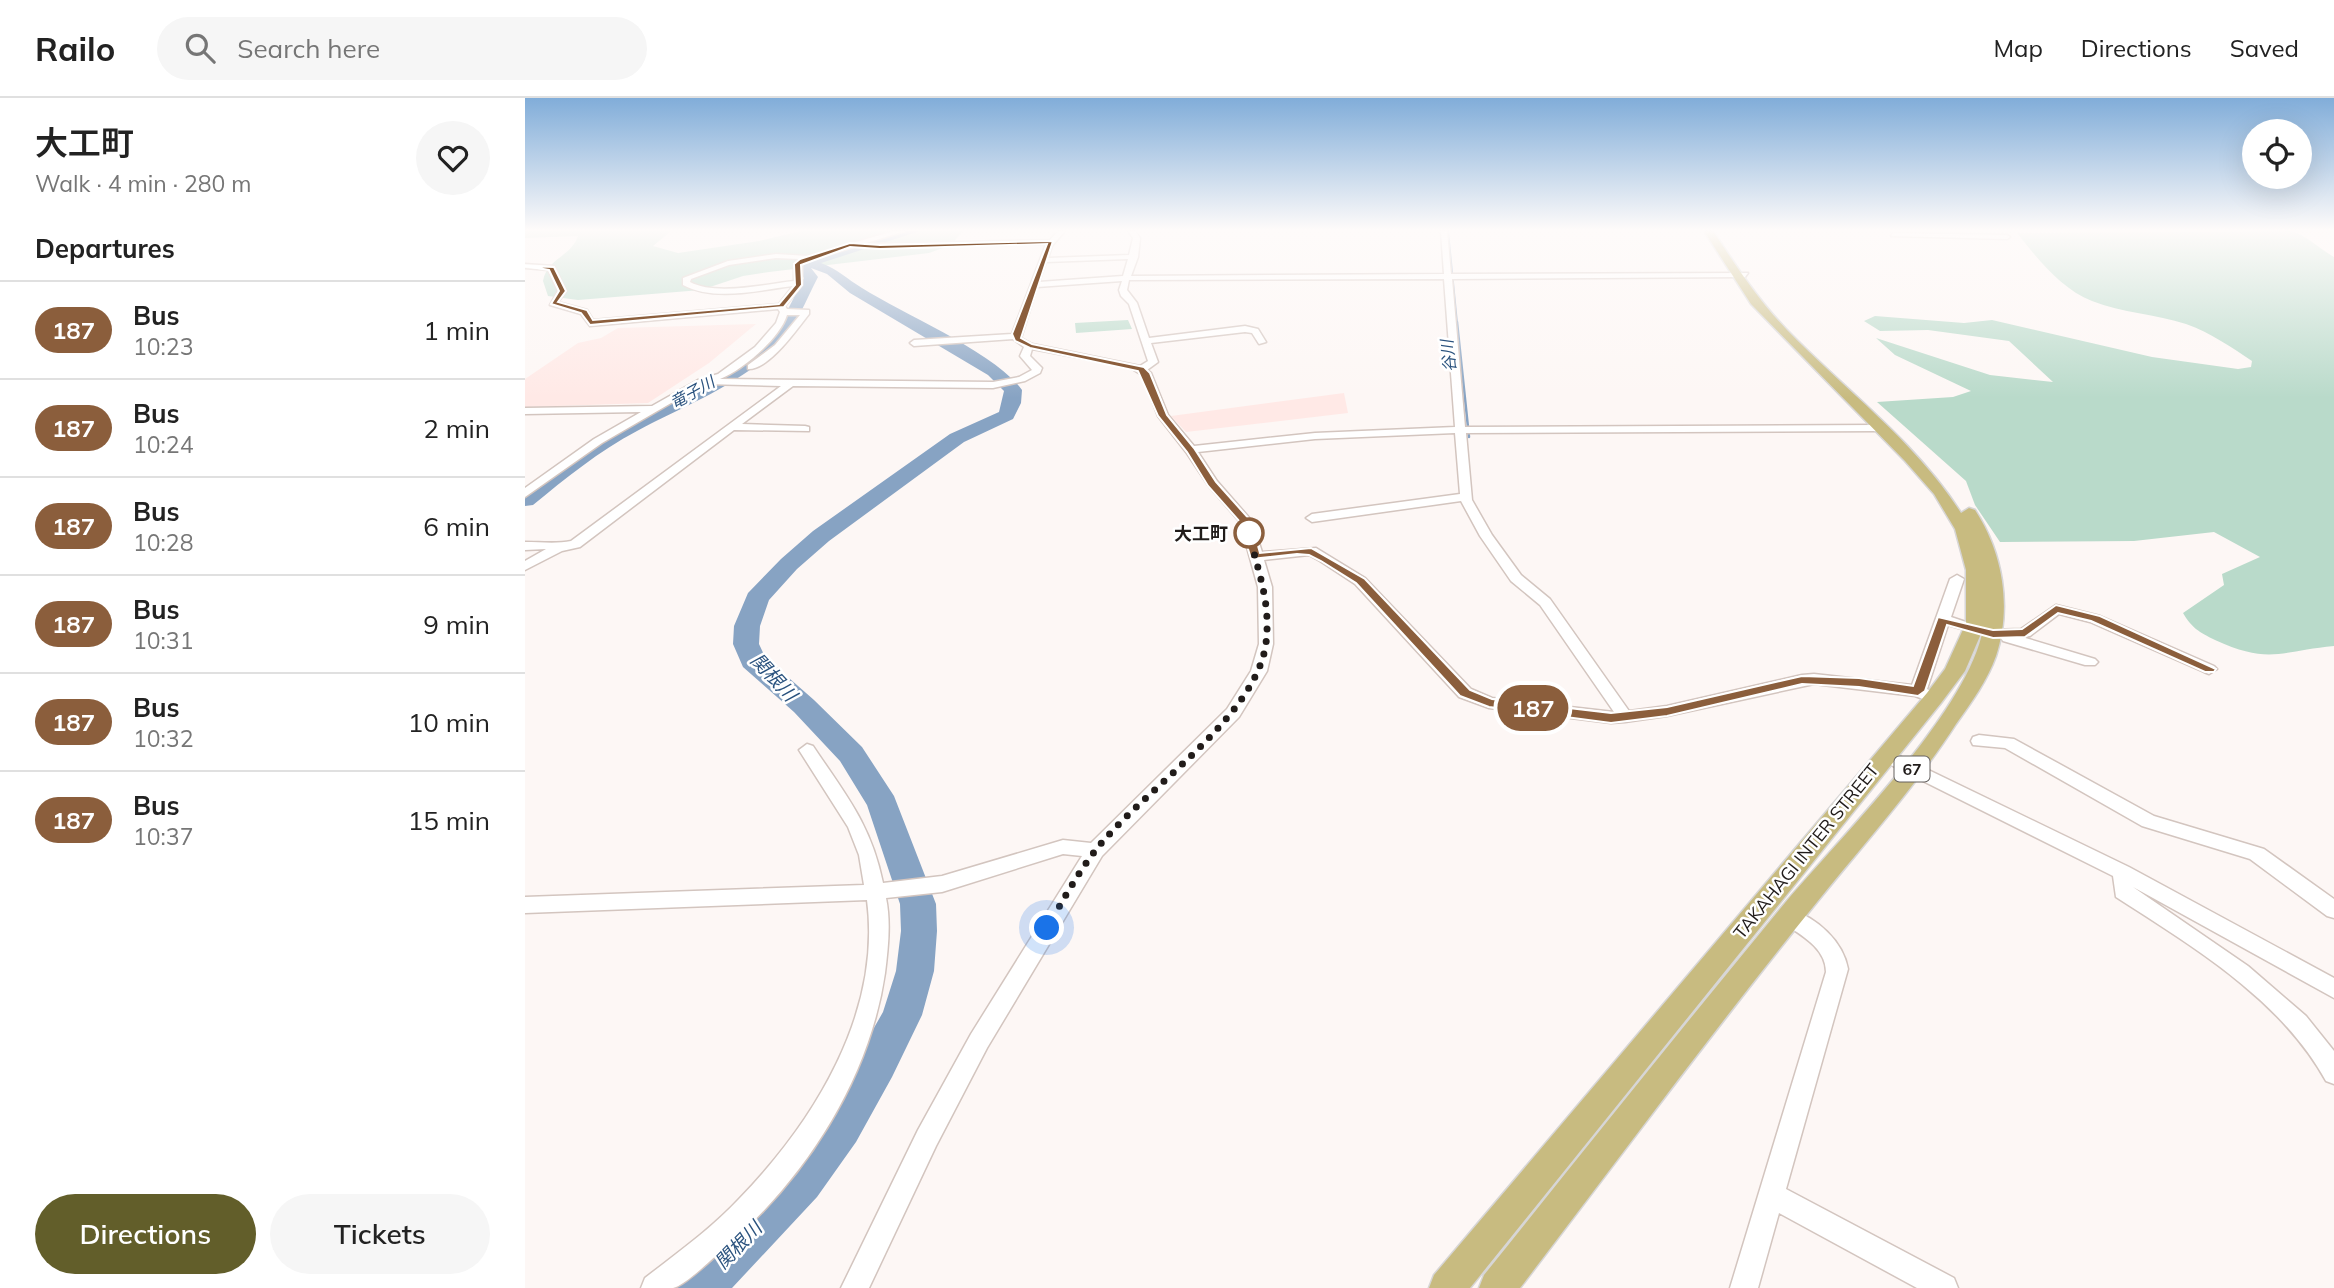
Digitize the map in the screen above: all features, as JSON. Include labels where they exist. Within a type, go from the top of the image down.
[{"type":"main road","name":"TAKAHAGI INTER STREET","points":[[1497,1288],[1790,917],[1912,769],[1957,707],[1985,657],[1975,570],[1963,529],[1940,492],[1781,332],[1748,287]]},
{"type":"main road","name":"TAKAHAGI INTER STREET","points":[[1447,1288],[1885,755],[1926,695],[1955,671],[1983,631],[1996,600],[1994,573],[1968,510],[1923,459],[1750,287]]},
{"type":"street","points":[[560,287],[562,291],[553,303],[584,312],[590,323],[783,309],[806,312],[778,347],[729,382]]},
{"type":"street","points":[[690,287],[708,290],[753,287]]},
{"type":"street","points":[[707,382],[721,376],[758,349],[780,324],[783,309],[796,287]]},
{"type":"street","points":[[525,493],[581,452],[701,382],[993,385],[1022,379],[1037,371],[1025,347],[1034,287]]},
{"type":"street","points":[[1124,287],[1125,296],[1133,303],[1153,363],[1141,369]]},
{"type":"street","points":[[1448,287],[1466,497],[1486,536],[1516,578],[1545,602],[1625,717]]},
{"type":"street","points":[[1146,341],[1245,329],[1255,331],[1262,342]]},
{"type":"street","points":[[855,1288],[927,1138],[973,1053],[1095,851],[1233,713],[1259,671],[1266,645],[1265,587],[1245,521],[1212,484],[1191,450],[1163,416],[1146,373],[1141,369],[1025,347],[914,343]]},
{"type":"street","points":[[525,566],[558,548],[575,544],[792,382]]},
{"type":"street","points":[[525,411],[656,408]]},
{"type":"street","points":[[734,427],[805,429]]},
{"type":"street","points":[[1191,450],[1315,436],[1458,429],[1878,428]]},
{"type":"street","points":[[1312,518],[1466,497]]},
{"type":"street","points":[[525,546],[554,545],[558,548]]},
{"type":"street","points":[[1255,557],[1311,551],[1360,581],[1465,693],[1489,703],[1611,718],[1713,702],[1802,680],[1859,682],[1926,695],[1943,619],[1957,579]]},
{"type":"street","points":[[1983,631],[2025,633],[2056,609],[2095,619],[2209,669]]},
{"type":"street","points":[[1943,619],[2090,662]]},
{"type":"street","points":[[1979,741],[2008,743],[2148,821],[2257,854],[2334,911]]},
{"type":"street","points":[[655,1288],[747,1209],[803,1144],[836,1094],[855,1048],[872,994],[880,944],[868,853],[850,817],[807,750]]},
{"type":"street","points":[[1885,755],[2122,872],[2334,989]]},
{"type":"street","points":[[525,905],[875,892],[942,884],[1044,851],[1063,848],[1095,851]]},
{"type":"street","points":[[2122,872],[2123,892],[2195,937],[2285,1009],[2327,1055],[2334,1073]]},
{"type":"street","points":[[1744,1288],[1833,990],[1837,967],[1828,947],[1814,932],[1790,917]]},
{"type":"street","points":[[1773,1196],[1944,1288]]},
{"type":"shaded area","points":[[756,324],[709,363],[648,403],[525,407],[525,379],[578,343],[601,338],[618,328]]},
{"type":"shaded area","points":[[1344,393],[1348,413],[1186,432],[1171,416]]},
{"type":"green space","points":[[545,287],[711,287],[701,290],[578,300],[548,296]]},
{"type":"green space","points":[[2067,287],[2334,287],[2334,646],[2263,654],[2234,648],[2209,637],[2193,626],[2183,613],[2224,585],[2222,574],[2260,557],[2214,532],[2134,541],[2000,542],[1975,505],[1966,481],[1877,402],[1953,397],[1971,391],[1895,355],[1876,338],[1990,375],[2053,382],[2009,341],[1928,330],[1880,331],[1864,321],[1875,316],[1964,323],[1992,320],[2152,357],[2238,369],[2251,367],[2252,361],[2195,328],[2103,305]]},
{"type":"green space","points":[[1128,320],[1132,329],[1076,333],[1075,323]]},
{"type":"waterway","name":"竜子川","points":[[525,500],[601,444],[717,383],[756,357],[779,335],[806,287]]},
{"type":"waterway","name":"関根川","points":[[697,1288],[801,1181],[841,1127],[878,1064],[902,1015],[915,971],[919,931],[918,904],[883,804],[851,754],[804,706],[753,661],[746,644],[747,626],[757,598],[789,564],[821,536],[957,438],[1006,415],[1012,403],[1013,390],[994,371],[851,287]]},
{"type":"waterway","name":"谷川","points":[[1453,287],[1457,323]]},
{"type":"waterway","name":"谷川","points":[[1457,322],[1469,437]]},
{"type":"bus line","name":"187","points":[[560,287],[562,291],[553,303],[584,312],[590,323],[781,306],[797,287]]},
{"type":"bus line","name":"187","points":[[1033,287],[1016,334],[1017,339],[1030,346],[1132,365],[1146,373],[1163,416],[1191,450],[1212,484],[1245,521],[1255,557],[1311,551],[1325,558],[1360,581],[1396,616],[1465,693],[1489,703],[1611,718],[1667,711],[1802,680],[1859,682],[1918,691],[1943,619],[1993,634],[2025,633],[2056,609],[2095,619],[2209,669]]},
{"type":"place","name":"大工町","points":[[1249,533]]},
{"type":"route","points":[[1047,928],[1095,851],[1233,713],[1259,671],[1266,645],[1265,587],[1249,533]]}]
